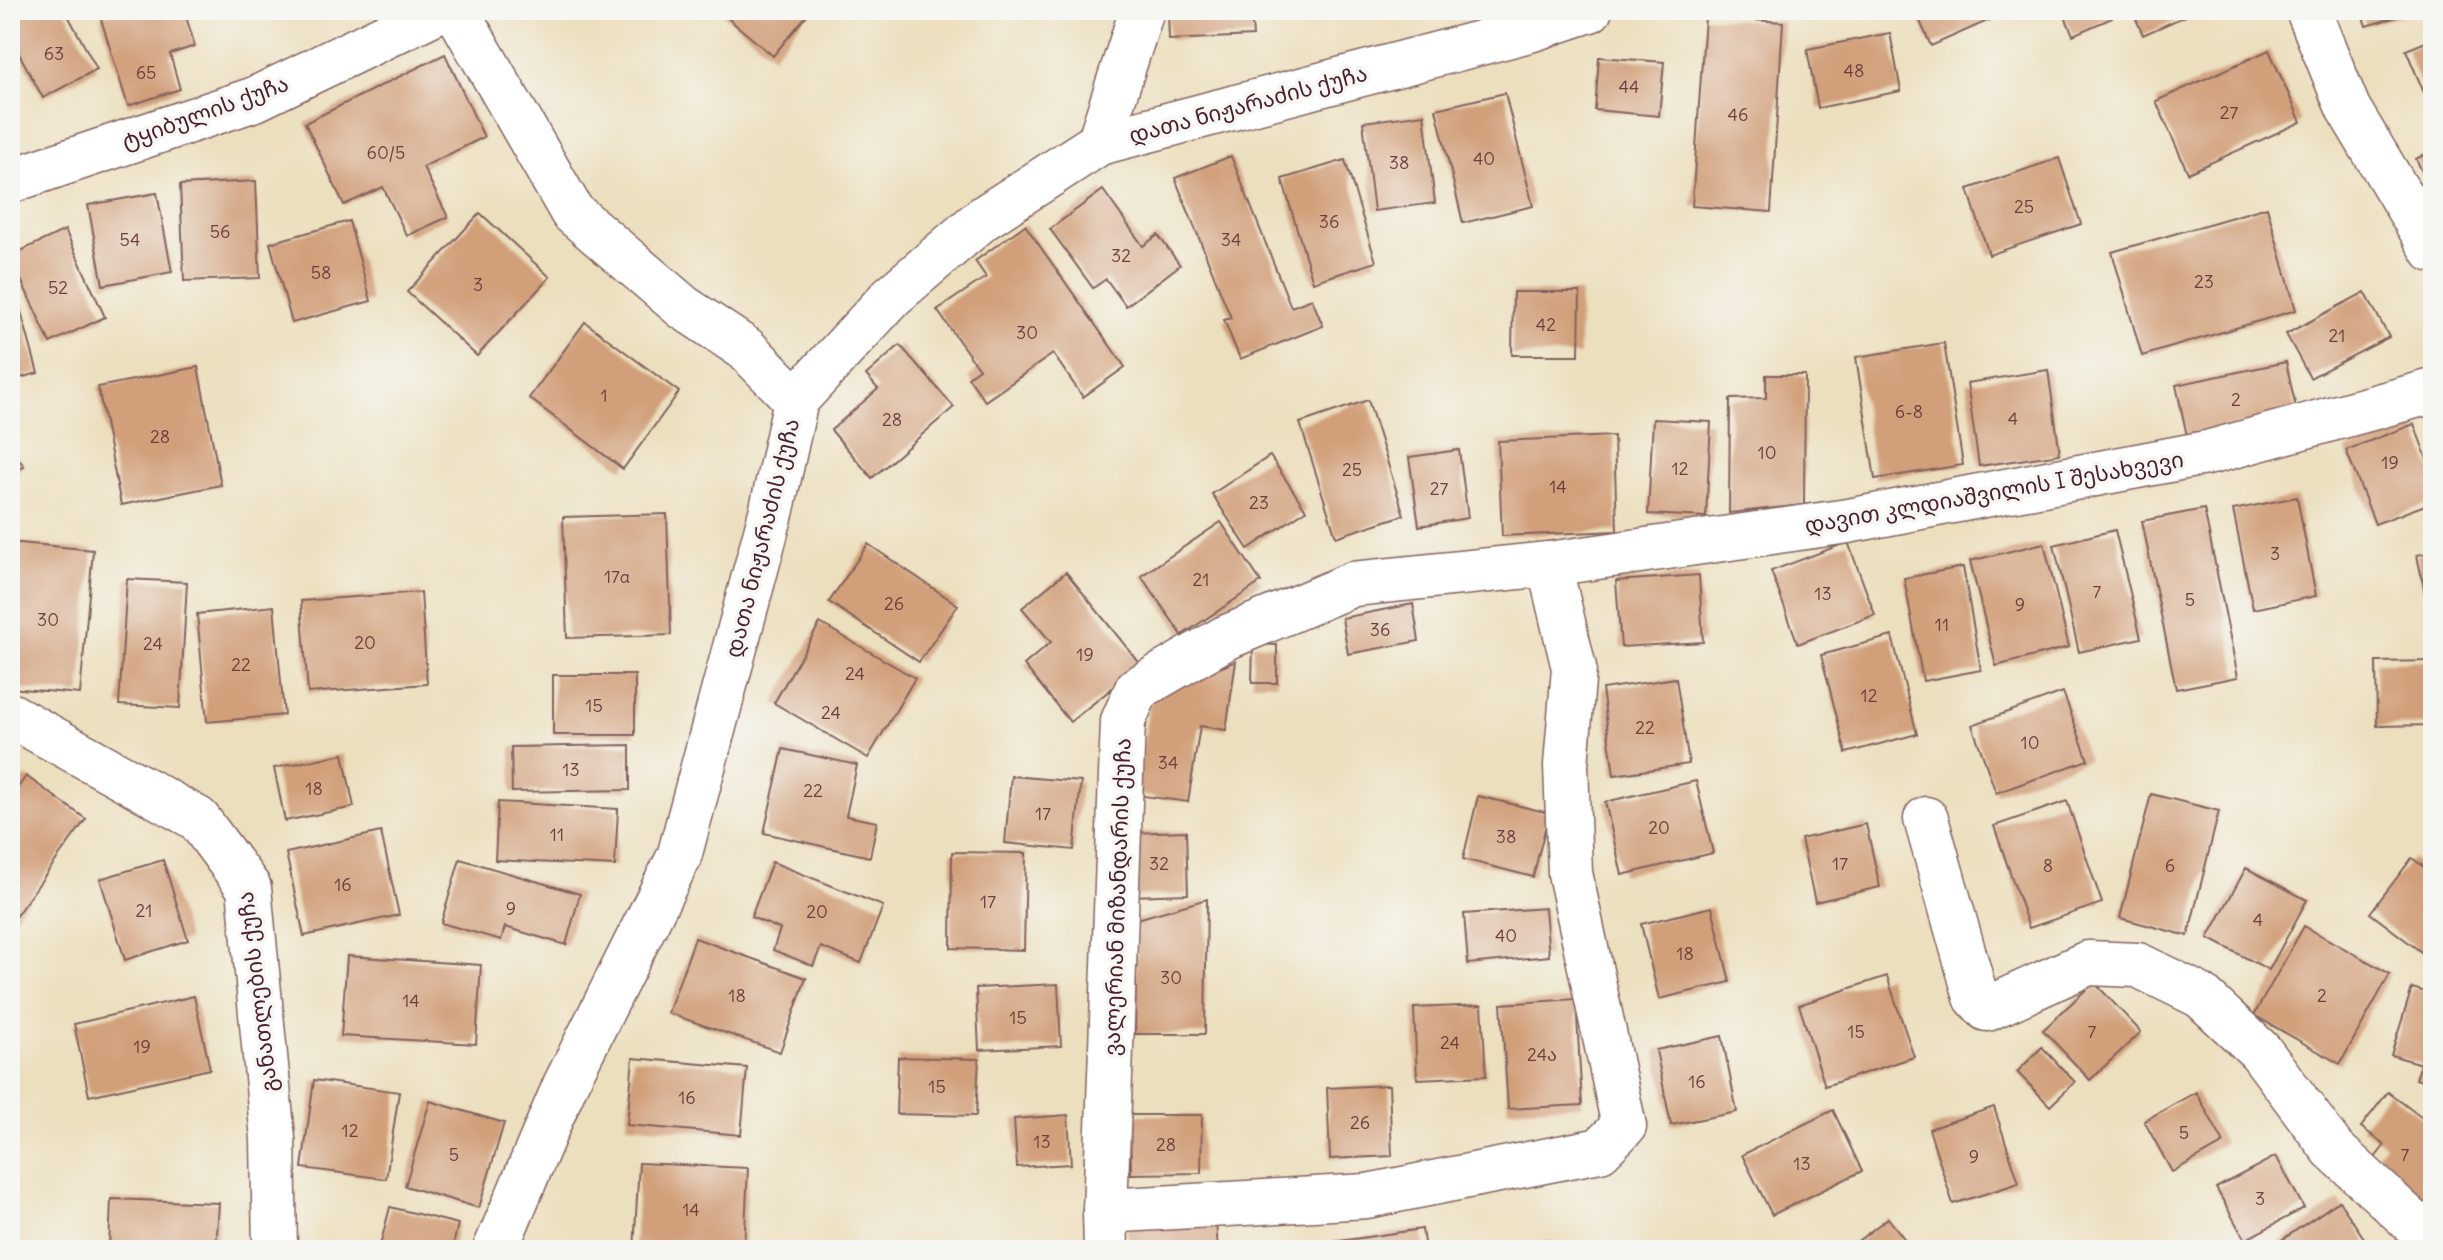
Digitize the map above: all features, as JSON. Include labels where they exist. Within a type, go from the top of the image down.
[{"type":"street","name":"ტყიბულის ქუჩა","points":[[10,181],[255,99],[439,10]]},
{"type":"street","points":[[456,10],[572,212],[683,307],[746,349],[796,400]]},
{"type":"street","points":[[1099,143],[1142,10]]},
{"type":"street","name":"დათა ნიჟარაძის ქუჩა","points":[[495,1250],[565,1085],[679,857],[772,509],[796,400],[892,296],[982,219],[1099,143],[1533,29],[1590,10]]},
{"type":"street","points":[[2308,10],[2348,108],[2433,250]]},
{"type":"street","name":"დავით კლდიაშვილის I შესახვევი","points":[[1549,564],[1848,521],[2211,452],[2433,391]]},
{"type":"street","name":"ვალერიან მიზანდარის ქუჩა","points":[[1549,564],[1574,668],[1566,765],[1570,873],[1624,1126],[1600,1150],[1367,1196],[1106,1230],[1123,721],[1137,689],[1225,638],[1353,584],[1549,564]]},
{"type":"street","name":"განათლების ქუჩა","points":[[10,715],[198,819],[249,888],[273,1139],[275,1250]]},
{"type":"street","points":[[1926,819],[1976,997],[1987,1009],[2088,963],[2138,965],[2201,996],[2260,1051],[2333,1149],[2421,1230],[2433,1236]]},
{"type":"building","points":[[10,10],[65,10],[97,69],[43,98],[10,37]]},
{"type":"building","points":[[118,10],[184,10],[195,46],[170,54],[180,89],[128,106],[100,16]]},
{"type":"building","points":[[718,10],[811,10],[773,56]]},
{"type":"building","points":[[1168,10],[1251,10],[1253,36],[1169,40]]},
{"type":"building","points":[[1915,10],[2012,10],[1931,46]]},
{"type":"building","points":[[2062,10],[2109,10],[2112,18],[2073,35]]},
{"type":"building","points":[[2132,10],[2199,10],[2143,35]]},
{"type":"building","points":[[2361,10],[2417,10],[2417,11],[2366,26]]},
{"type":"building","points":[[1705,17],[1783,22],[1771,212],[1692,206]]},
{"type":"building","points":[[1890,33],[1901,91],[1818,108],[1807,49]]},
{"type":"building","points":[[2433,39],[2433,114],[2406,50]]},
{"type":"building","points":[[2269,50],[2301,122],[2188,173],[2156,101]]},
{"type":"building","points":[[445,54],[484,137],[423,167],[448,217],[407,236],[383,187],[344,205],[305,123]]},
{"type":"building","points":[[1599,57],[1664,62],[1659,116],[1595,110]]},
{"type":"building","points":[[1505,93],[1533,206],[1463,223],[1436,109]]},
{"type":"building","points":[[1424,114],[1435,203],[1374,211],[1363,122]]},
{"type":"building","points":[[2433,150],[2433,194],[2416,159]]},
{"type":"building","points":[[1231,156],[1291,307],[1312,299],[1323,326],[1240,359],[1224,320],[1231,318],[1175,178]]},
{"type":"building","points":[[2059,158],[2081,224],[1989,255],[1968,189]]},
{"type":"building","points":[[1345,160],[1376,262],[1313,282],[1282,179]]},
{"type":"building","points":[[256,181],[260,278],[184,281],[180,185]]},
{"type":"building","points":[[1103,190],[1143,246],[1158,235],[1180,265],[1126,306],[1106,279],[1093,288],[1050,229]]},
{"type":"building","points":[[157,193],[172,272],[103,285],[88,205]]},
{"type":"building","points":[[2267,207],[2296,310],[2142,356],[2112,252]]},
{"type":"building","points":[[480,213],[550,277],[477,356],[407,292]]},
{"type":"building","points":[[349,221],[371,301],[292,323],[270,243]]},
{"type":"building","points":[[1025,225],[1125,367],[1083,397],[1053,354],[985,401],[968,377],[979,369],[937,310],[986,277],[975,261]]},
{"type":"building","points":[[65,230],[105,317],[50,343],[10,256]]},
{"type":"building","points":[[1513,292],[1580,292],[1579,355],[1512,355]]},
{"type":"building","points":[[2365,292],[2389,337],[2310,378],[2286,334]]},
{"type":"building","points":[[20,308],[38,373],[10,381],[10,311]]},
{"type":"building","points":[[585,322],[679,392],[623,469],[529,398]]},
{"type":"building","points":[[1944,343],[1963,465],[1875,479],[1856,357]]},
{"type":"building","points":[[900,345],[954,407],[872,478],[831,430],[878,389],[866,375]]},
{"type":"building","points":[[2286,362],[2297,413],[2187,436],[2176,385]]},
{"type":"building","points":[[198,367],[221,485],[121,505],[98,387]]},
{"type":"building","points":[[2048,370],[2060,454],[1979,466],[1967,383]]},
{"type":"building","points":[[1766,375],[1805,375],[1804,505],[1729,513],[1730,399],[1766,398]]},
{"type":"building","points":[[1368,400],[1404,515],[1336,537],[1300,423]]},
{"type":"building","points":[[1653,419],[1711,422],[1706,517],[1648,514]]},
{"type":"building","points":[[2414,424],[2433,475],[2433,502],[2375,524],[2346,450]]},
{"type":"building","points":[[1614,436],[1617,531],[1502,536],[1498,441]]},
{"type":"building","points":[[10,447],[24,466],[10,477]]},
{"type":"building","points":[[1459,450],[1468,518],[1419,526],[1409,457]]},
{"type":"building","points":[[1270,456],[1306,510],[1248,549],[1212,494]]},
{"type":"building","points":[[2297,497],[2316,596],[2253,609],[2233,510]]},
{"type":"building","points":[[2204,509],[2238,677],[2176,689],[2142,521]]},
{"type":"building","points":[[667,514],[671,635],[567,638],[563,517]]},
{"type":"building","points":[[1221,522],[1261,582],[1182,635],[1141,576]]},
{"type":"building","points":[[2115,530],[2141,638],[2079,652],[2054,545]]},
{"type":"building","points":[[10,542],[93,550],[80,694],[10,688]]},
{"type":"building","points":[[1848,542],[1875,615],[1798,644],[1771,571]]},
{"type":"building","points":[[2044,543],[2069,647],[1996,666],[1970,561]]},
{"type":"building","points":[[868,544],[958,605],[919,662],[829,602]]},
{"type":"building","points":[[2433,552],[2433,628],[2432,628],[2417,555]]},
{"type":"building","points":[[1963,567],[1981,670],[1923,681],[1904,578]]},
{"type":"building","points":[[1066,572],[1141,665],[1070,722],[1024,665],[1051,642],[1022,608]]},
{"type":"building","points":[[1699,575],[1703,642],[1621,647],[1616,581]]},
{"type":"building","points":[[127,579],[187,582],[180,708],[119,705]]},
{"type":"building","points":[[421,592],[427,684],[308,693],[301,601]]},
{"type":"building","points":[[1413,604],[1419,641],[1348,654],[1342,618]]},
{"type":"building","points":[[274,606],[284,715],[207,722],[197,614]]},
{"type":"building","points":[[820,623],[915,678],[868,758],[774,703]]},
{"type":"building","points":[[1892,636],[1917,734],[1846,753],[1821,655]]},
{"type":"building","points":[[1253,644],[1277,645],[1277,683],[1252,683]]},
{"type":"building","points":[[1236,661],[1226,730],[1200,726],[1188,802],[1136,795],[1150,697]]},
{"type":"building","points":[[2433,661],[2433,725],[2377,726],[2376,662]]},
{"type":"building","points":[[553,675],[635,675],[635,735],[553,735]]},
{"type":"building","points":[[1676,678],[1689,764],[1614,775],[1602,689]]},
{"type":"building","points":[[2063,692],[2088,760],[1996,793],[1972,725]]},
{"type":"building","points":[[630,745],[630,790],[512,792],[511,747]]},
{"type":"building","points":[[783,749],[857,765],[846,816],[877,822],[870,857],[764,833]]},
{"type":"building","points":[[343,754],[354,807],[285,821],[274,768]]},
{"type":"building","points":[[26,776],[86,819],[10,924],[10,799]]},
{"type":"building","points":[[1011,776],[1081,782],[1074,850],[1005,843]]},
{"type":"building","points":[[1696,781],[1713,853],[1622,875],[1605,802]]},
{"type":"building","points":[[2151,794],[2219,811],[2188,936],[2120,918]]},
{"type":"building","points":[[1478,796],[1549,813],[1533,877],[1463,859]]},
{"type":"building","points":[[2067,801],[2102,903],[2029,928],[1994,826]]},
{"type":"building","points":[[498,802],[618,809],[615,866],[495,860]]},
{"type":"building","points":[[1866,824],[1880,887],[1815,902],[1801,839]]},
{"type":"building","points":[[1186,831],[1188,894],[1132,896],[1130,833]]},
{"type":"building","points":[[381,832],[399,915],[304,936],[286,853]]},
{"type":"building","points":[[952,852],[1026,853],[1024,950],[951,948]]},
{"type":"building","points":[[2412,858],[2433,874],[2433,961],[2370,913]]},
{"type":"building","points":[[460,859],[580,894],[566,945],[505,927],[501,940],[441,923]]},
{"type":"building","points":[[163,860],[188,940],[125,960],[100,879]]},
{"type":"building","points":[[772,862],[883,906],[861,963],[821,947],[813,966],[773,950],[780,929],[751,917]]},
{"type":"building","points":[[2246,868],[2307,900],[2269,970],[2208,938]]},
{"type":"building","points":[[1207,899],[1205,1034],[1135,1034],[1137,919]]},
{"type":"building","points":[[1712,907],[1730,982],[1659,999],[1641,924]]},
{"type":"building","points":[[1545,908],[1549,956],[1468,964],[1464,914]]},
{"type":"building","points":[[2304,926],[2390,974],[2340,1064],[2254,1015]]},
{"type":"building","points":[[695,938],[806,978],[780,1052],[668,1013]]},
{"type":"building","points":[[347,956],[481,965],[476,1044],[341,1036]]},
{"type":"building","points":[[1887,976],[1914,1057],[1825,1086],[1799,1005]]},
{"type":"building","points":[[2094,982],[2141,1032],[2090,1080],[2043,1030]]},
{"type":"building","points":[[1058,984],[1061,1046],[979,1050],[976,988]]},
{"type":"building","points":[[2412,988],[2433,994],[2433,1084],[2416,1079],[2421,1064],[2391,1055]]},
{"type":"building","points":[[194,996],[210,1069],[89,1096],[74,1024]]},
{"type":"building","points":[[1576,999],[1582,1105],[1508,1109],[1501,1004]]},
{"type":"building","points":[[1482,1005],[1486,1076],[1417,1079],[1414,1008]]},
{"type":"building","points":[[1722,1036],[1737,1112],[1671,1125],[1656,1050]]},
{"type":"building","points":[[2042,1047],[2075,1082],[2050,1106],[2017,1072]]},
{"type":"building","points":[[898,1057],[979,1059],[976,1116],[896,1114]]},
{"type":"building","points":[[633,1058],[747,1068],[741,1135],[627,1125]]},
{"type":"building","points":[[314,1080],[399,1092],[386,1179],[302,1168]]},
{"type":"building","points":[[1389,1085],[1392,1156],[1330,1159],[1327,1088]]},
{"type":"building","points":[[2196,1092],[2224,1143],[2172,1172],[2144,1121]]},
{"type":"building","points":[[2388,1092],[2433,1126],[2433,1193],[2424,1205],[2370,1164],[2385,1145],[2361,1127]]},
{"type":"building","points":[[430,1101],[504,1123],[479,1208],[405,1186]]},
{"type":"building","points":[[1994,1107],[2019,1183],[1953,1204],[1929,1129]]},
{"type":"building","points":[[1833,1110],[1862,1171],[1772,1215],[1742,1155]]},
{"type":"building","points":[[1068,1115],[1071,1164],[1017,1167],[1014,1119]]},
{"type":"building","points":[[1130,1115],[1202,1115],[1201,1173],[1131,1174]]},
{"type":"building","points":[[2276,1156],[2304,1208],[2245,1240],[2216,1188]]},
{"type":"building","points":[[639,1163],[748,1168],[744,1250],[634,1250]]},
{"type":"building","points":[[111,1199],[219,1203],[216,1250],[109,1250]]},
{"type":"building","points":[[2339,1201],[2368,1244],[2359,1250],[2267,1250]]},
{"type":"building","points":[[390,1207],[458,1224],[452,1250],[379,1250]]},
{"type":"building","points":[[1888,1218],[1913,1250],[1846,1250]]},
{"type":"building","points":[[1216,1222],[1218,1250],[1129,1250],[1127,1228]]},
{"type":"building","points":[[1422,1229],[1425,1250],[1320,1250],[1319,1244]]},
{"type":"building","points":[[1550,1241],[1553,1250],[1518,1250],[1518,1249]]}]
